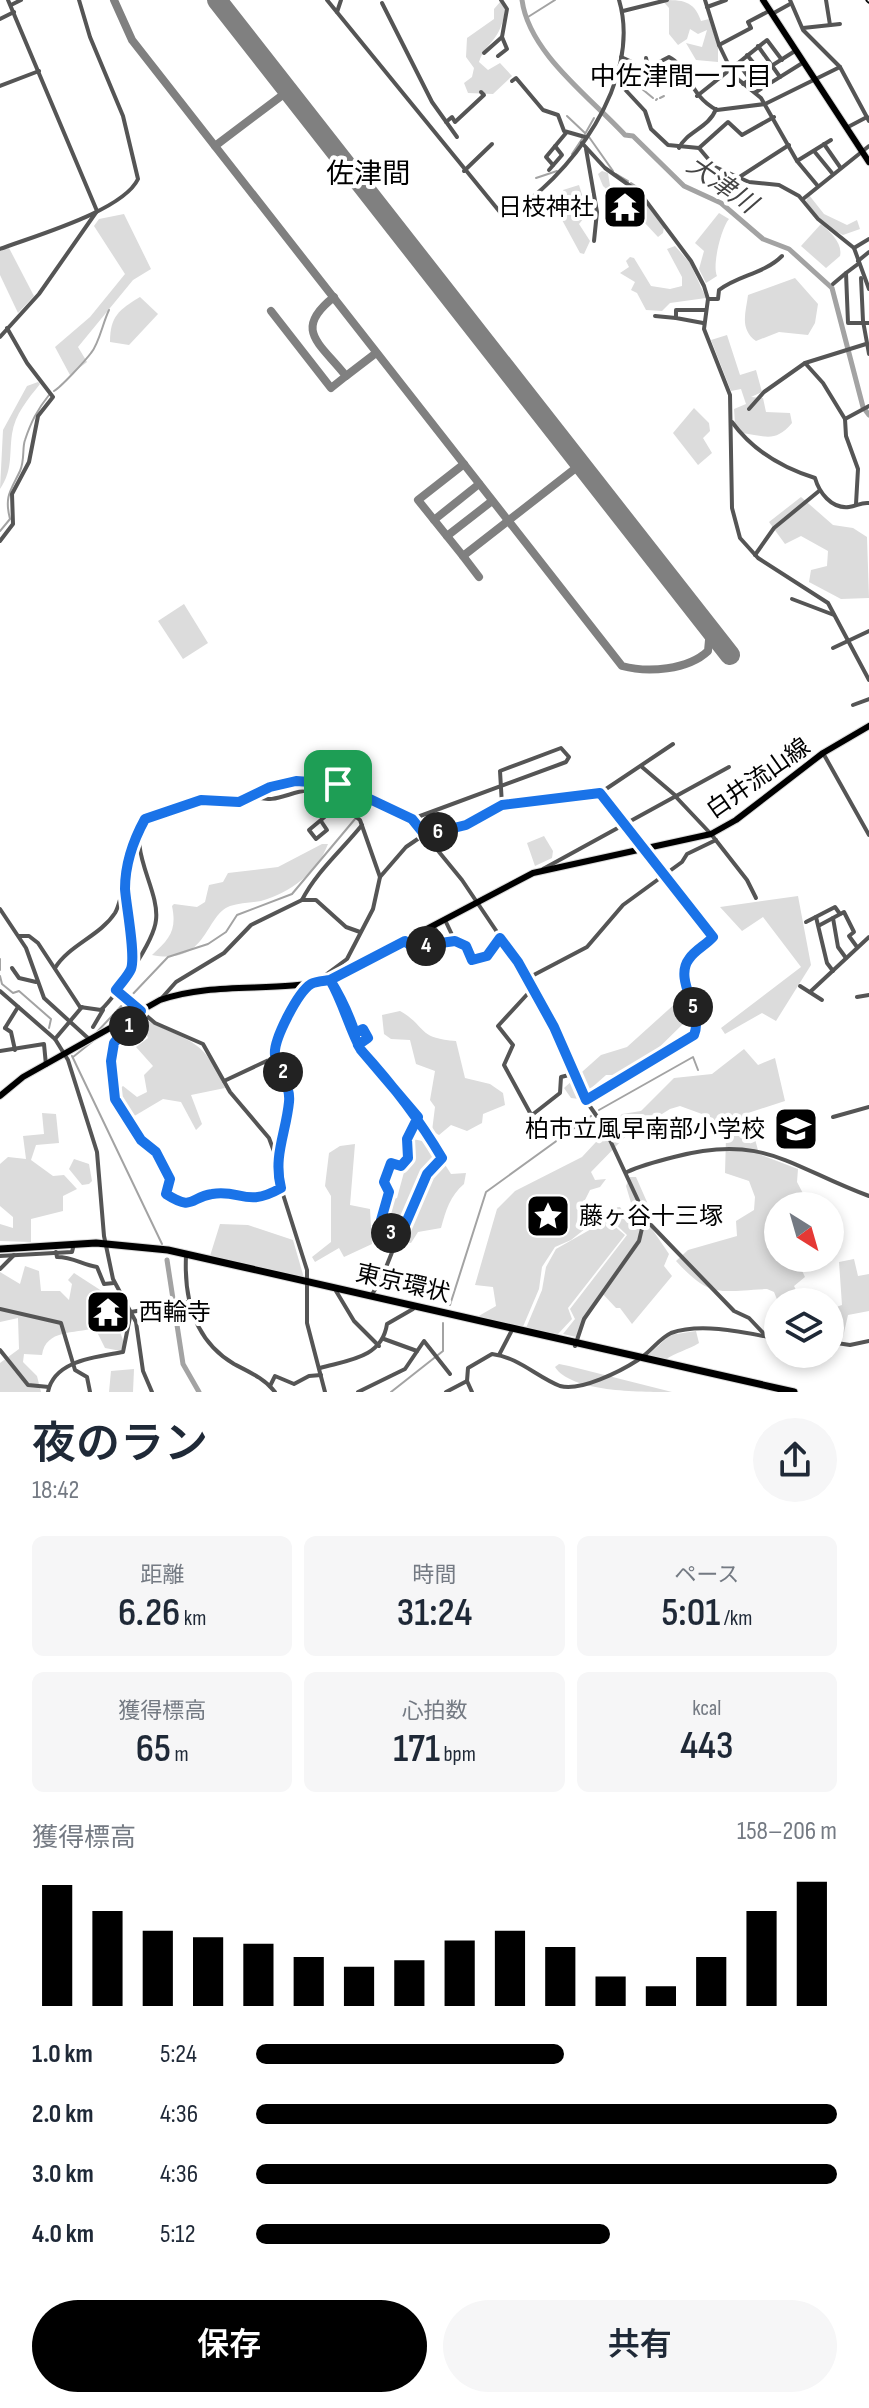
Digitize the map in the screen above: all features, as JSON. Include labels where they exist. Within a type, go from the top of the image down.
[{"type":"highway","name":"東京環状","points":[[26,1249],[106,1245]]},
{"type":"highway","name":"東京環状","points":[[1,1253],[106,1245],[186,1255],[779,1392]]},
{"type":"highway","name":"東京環状","points":[[307,1283],[511,1332],[576,1344]]},
{"type":"highway","name":"東京環状","points":[[640,1359],[794,1392]]},
{"type":"main road","points":[[763,0],[869,162]]},
{"type":"main road","name":"白井流山線","points":[[0,1096],[17,1080],[160,1000],[196,993],[330,980],[543,869],[713,836],[823,753],[869,726]]},
{"type":"street","points":[[21,0],[10,2],[97,211]]},
{"type":"street","points":[[0,249],[97,211],[131,190],[137,181],[138,169],[120,106],[90,37],[79,0]]},
{"type":"street","points":[[327,0],[504,217],[549,184],[569,162],[618,83],[622,11],[619,0]]},
{"type":"street","points":[[337,12],[341,0]]},
{"type":"street","points":[[498,56],[507,49],[502,37],[507,9],[501,0]]},
{"type":"street","points":[[622,11],[667,0]]},
{"type":"street","points":[[705,0],[719,45],[731,69],[765,104],[797,161],[817,185]]},
{"type":"street","points":[[707,7],[726,0]]},
{"type":"street","points":[[826,0],[830,25]]},
{"type":"street","points":[[383,1],[446,122],[457,137]]},
{"type":"street","points":[[719,45],[751,28],[748,22],[790,2],[802,28],[840,67],[868,119],[846,128]]},
{"type":"street","points":[[0,19],[14,12]]},
{"type":"street","points":[[802,28],[840,24]]},
{"type":"street","points":[[484,53],[502,37]]},
{"type":"street","points":[[697,96],[767,40],[782,60]]},
{"type":"street","points":[[758,46],[780,77]]},
{"type":"street","points":[[743,84],[796,51]]},
{"type":"street","points":[[618,83],[670,55],[680,65],[697,96],[716,109],[765,104],[840,67]]},
{"type":"street","points":[[747,55],[761,72]]},
{"type":"street","points":[[656,56],[657,63]]},
{"type":"street","points":[[621,57],[632,62],[639,73]]},
{"type":"street","points":[[646,58],[648,68]]},
{"type":"street","points":[[756,92],[804,62]]},
{"type":"street","points":[[738,63],[750,79]]},
{"type":"street","points":[[0,86],[39,71]]},
{"type":"street","points":[[512,81],[516,78],[543,110],[558,115],[566,133],[584,142],[605,168],[640,193],[691,261],[708,299],[703,323],[728,387],[734,523],[742,540],[755,555],[823,598],[836,616],[869,680]]},
{"type":"street","points":[[618,83],[645,111],[651,129],[668,145],[679,148],[699,148],[728,122],[742,135],[774,117]]},
{"type":"street","points":[[446,122],[452,117],[455,122],[484,95],[481,92]]},
{"type":"street","points":[[679,148],[683,141],[710,122],[716,109]]},
{"type":"street","points":[[710,122],[717,130]]},
{"type":"street","points":[[553,165],[546,157],[566,133]]},
{"type":"street","points":[[797,161],[831,140]]},
{"type":"street","points":[[584,142],[597,212],[594,241]]},
{"type":"street","points":[[464,171],[492,144]]},
{"type":"street","points":[[824,144],[840,167]]},
{"type":"street","points":[[738,178],[789,145]]},
{"type":"street","points":[[549,170],[562,152],[555,146]]},
{"type":"street","points":[[803,200],[817,185],[869,146]]},
{"type":"street","points":[[699,148],[715,167],[738,178],[779,185],[803,200],[826,227],[854,248],[869,289]]},
{"type":"street","points":[[814,151],[832,173]]},
{"type":"street","points":[[560,157],[569,162]]},
{"type":"street","points":[[0,337],[39,294],[97,211]]},
{"type":"street","points":[[854,248],[869,239]]},
{"type":"street","points":[[833,284],[869,252]]},
{"type":"street","points":[[708,299],[718,299],[719,290],[726,284],[768,268],[782,256]]},
{"type":"street","points":[[846,273],[848,323],[866,323]]},
{"type":"street","points":[[862,274],[869,354]]},
{"type":"street","points":[[676,318],[676,310],[705,310]]},
{"type":"street","points":[[655,316],[703,323]]},
{"type":"street","points":[[0,541],[13,524],[10,498],[29,462],[36,419],[53,397],[27,363],[7,328]]},
{"type":"street","points":[[749,409],[764,392],[805,363],[866,344]]},
{"type":"street","points":[[805,363],[823,383],[845,419],[858,469],[856,504]]},
{"type":"street","points":[[845,419],[866,407]]},
{"type":"street","points":[[731,420],[744,438],[767,458],[788,465],[801,476],[815,478],[819,491],[843,507],[869,503]]},
{"type":"street","points":[[755,555],[774,528],[819,491]]},
{"type":"street","points":[[792,599],[836,616]]},
{"type":"street","points":[[833,648],[869,631]]},
{"type":"street","points":[[853,705],[869,699]]},
{"type":"street","points":[[276,1157],[290,1095],[275,1057],[278,1037],[293,1007],[313,984],[347,959],[373,909],[380,877],[406,847],[425,834],[466,825],[502,805],[600,793],[673,744]]},
{"type":"street","points":[[412,819],[501,786],[566,762],[569,757],[561,748],[500,771],[501,786],[502,805]]},
{"type":"street","points":[[823,753],[869,835]]},
{"type":"street","points":[[642,767],[676,796],[713,836],[747,880],[756,898]]},
{"type":"street","points":[[543,869],[729,767]]},
{"type":"street","points":[[93,1027],[149,941],[157,917],[140,836],[145,819],[205,799],[233,803],[270,787],[296,781],[325,781],[412,819],[477,903],[528,978],[586,1100],[627,1172],[642,1209],[641,1236],[625,1264],[581,1322],[576,1344]]},
{"type":"street","points":[[254,796],[266,800],[310,788],[326,795],[335,809],[352,814],[362,825],[380,877]]},
{"type":"street","points":[[586,1100],[691,1038],[697,1029],[685,967],[689,958],[713,937],[600,793]]},
{"type":"street","points":[[321,821],[327,830],[316,839],[309,830],[335,809]]},
{"type":"street","points":[[302,900],[310,883],[332,864],[362,825]]},
{"type":"street","points":[[55,968],[63,955],[113,915],[125,890],[132,844],[140,836]]},
{"type":"street","points":[[528,978],[585,949],[623,905],[713,836]]},
{"type":"street","points":[[125,890],[131,920],[132,966]]},
{"type":"street","points":[[160,1000],[176,982],[224,953],[251,925],[302,900],[316,900],[337,920],[360,932]]},
{"type":"street","points":[[806,922],[835,907],[840,914]]},
{"type":"street","points":[[0,909],[19,936],[36,982],[49,1004],[89,1040]]},
{"type":"street","points":[[820,925],[844,912],[854,932],[849,936],[857,947]]},
{"type":"street","points":[[816,917],[827,963],[833,971]]},
{"type":"street","points":[[833,918],[838,947],[846,958]]},
{"type":"street","points":[[445,920],[455,941]]},
{"type":"street","points":[[433,926],[445,943]]},
{"type":"street","points":[[19,936],[33,939],[82,1007]]},
{"type":"street","points":[[810,992],[869,937]]},
{"type":"street","points":[[405,941],[412,947],[455,941],[466,946],[472,960],[487,956],[500,938]]},
{"type":"street","points":[[12,968],[19,978],[36,982]]},
{"type":"street","points":[[330,980],[358,1045],[418,1117],[442,1158],[427,1174],[386,1273],[370,1297]]},
{"type":"street","points":[[800,986],[822,1000]]},
{"type":"street","points":[[525,1134],[534,1124],[504,1065],[513,1045],[498,1026],[533,988]]},
{"type":"street","points":[[116,990],[155,1023],[198,1039],[213,1058],[234,1098],[261,1126],[276,1157],[281,1188],[307,1283],[307,1323],[325,1392]]},
{"type":"street","points":[[0,991],[55,1039],[65,1053],[97,1152],[106,1245],[114,1283],[136,1322],[143,1371],[152,1392]]},
{"type":"street","points":[[857,997],[869,995]]},
{"type":"street","points":[[15,1050],[11,1032],[2,1028],[18,1007]]},
{"type":"street","points":[[82,1007],[104,1008]]},
{"type":"street","points":[[55,1039],[73,1023],[82,1007]]},
{"type":"street","points":[[140,1012],[114,1043],[112,1082],[115,1099],[141,1140],[156,1152],[170,1179],[166,1194],[178,1202],[198,1202],[211,1194],[260,1198],[281,1188]]},
{"type":"street","points":[[355,1033],[363,1029],[368,1038],[358,1045]]},
{"type":"street","points":[[0,1051],[44,1044],[46,1065]]},
{"type":"street","points":[[224,1081],[275,1057]]},
{"type":"street","points":[[531,1116],[560,1093],[561,1077],[569,1075],[571,1066]]},
{"type":"street","points":[[833,1117],[869,1107]]},
{"type":"street","points":[[399,1239],[389,1232],[381,1220],[389,1192],[384,1182],[391,1163],[401,1166],[408,1158],[407,1139],[418,1117]]},
{"type":"street","points":[[627,1172],[707,1149],[750,1148],[781,1157],[869,1196]]},
{"type":"street","points":[[643,1224],[651,1225],[734,1311],[755,1323],[764,1334]]},
{"type":"street","points":[[1,1253],[72,1252],[73,1248]]},
{"type":"street","points":[[56,1252],[57,1257],[70,1257],[81,1265],[97,1267],[104,1284],[114,1283]]},
{"type":"street","points":[[0,1269],[14,1255]]},
{"type":"street","points":[[186,1255],[189,1302],[197,1325],[212,1346],[275,1392]]},
{"type":"street","points":[[336,1291],[354,1321],[379,1346]]},
{"type":"street","points":[[131,1312],[189,1302]]},
{"type":"street","points":[[0,1309],[61,1323],[75,1370],[87,1377],[90,1392]]},
{"type":"street","points":[[320,1368],[358,1358],[379,1346],[387,1324],[413,1309]]},
{"type":"street","points":[[0,1350],[28,1385],[48,1389],[58,1372],[73,1364],[123,1352],[131,1312]]},
{"type":"street","points":[[472,1392],[467,1381],[468,1368],[487,1355],[499,1355],[563,1387],[588,1383],[640,1359],[666,1336],[682,1331],[764,1336]]},
{"type":"street","points":[[499,1355],[511,1332]]},
{"type":"street","points":[[384,1339],[417,1351]]},
{"type":"street","points":[[358,1392],[405,1369],[424,1341],[450,1374]]},
{"type":"street","points":[[844,1344],[869,1341]]},
{"type":"street","points":[[270,1386],[275,1376],[294,1384],[309,1376],[321,1375]]},
{"type":"street","points":[[446,1392],[467,1381]]},
{"type":"shaded area","points":[[662,0],[691,5],[701,21],[709,19],[718,47],[718,62],[696,60],[686,43],[702,47],[707,30],[698,34],[690,29],[687,39],[678,45],[669,34],[669,8]]},
{"type":"shaded area","points":[[500,2],[505,9],[503,20],[479,62],[488,70],[500,63],[512,76],[493,94],[468,93],[464,83],[472,77],[474,68],[466,57],[467,38],[494,19],[494,9]]},
{"type":"shaded area","points":[[602,171],[608,173],[610,186],[623,195],[630,187],[635,191],[664,227],[663,233],[658,237],[630,207],[620,214],[617,210],[621,202],[603,186],[598,174]]},
{"type":"shaded area","points":[[579,185],[588,213],[579,224],[590,241],[584,254],[580,253],[561,218],[569,214],[563,190]]},
{"type":"shaded area","points":[[809,195],[824,214],[847,225],[857,220],[860,229],[843,235],[832,229],[806,201]]},
{"type":"shaded area","points":[[719,213],[729,219],[718,247],[717,276],[706,283],[699,269],[704,251],[695,243]]},
{"type":"shaded area","points":[[124,214],[151,269],[133,280],[78,347],[87,362],[70,375],[55,347],[90,317],[125,274],[94,226],[99,219]]},
{"type":"shaded area","points":[[821,224],[840,247],[840,256],[826,268],[801,246]]},
{"type":"shaded area","points":[[675,246],[690,263],[706,298],[670,303],[662,311],[646,310],[637,293],[631,290],[635,282],[620,273],[629,267],[626,261],[630,257],[634,258],[651,286],[670,289],[682,286],[682,277],[667,249]]},
{"type":"shaded area","points":[[9,248],[34,296],[18,313],[0,275],[0,251]]},
{"type":"shaded area","points":[[795,278],[818,304],[815,323],[808,335],[779,332],[756,341],[745,326],[748,295]]},
{"type":"shaded area","points":[[140,297],[158,314],[129,345],[110,342],[117,315]]},
{"type":"shaded area","points":[[727,335],[740,375],[756,370],[762,392],[751,397],[763,398],[766,412],[790,413],[792,423],[775,436],[742,433],[735,424],[734,409],[746,404],[741,389],[731,391],[711,340]]},
{"type":"shaded area","points":[[40,384],[16,420],[9,469],[0,489],[3,430],[27,386]]},
{"type":"shaded area","points":[[694,408],[709,423],[710,431],[703,438],[712,453],[698,465],[673,433]]},
{"type":"shaded area","points":[[801,497],[833,525],[853,528],[867,537],[869,598],[841,599],[809,582],[811,570],[827,566],[828,551],[801,536],[785,544],[769,522]]},
{"type":"shaded area","points":[[184,604],[208,643],[183,659],[158,621]]},
{"type":"shaded area","points":[[544,836],[553,851],[552,858],[535,866],[527,843]]},
{"type":"shaded area","points":[[322,844],[328,844],[317,864],[292,887],[261,901],[230,906],[221,911],[202,938],[184,953],[152,955],[171,934],[174,904],[197,907],[205,902],[209,885],[223,882],[228,873],[278,867]]},
{"type":"shaded area","points":[[798,896],[811,965],[776,1021],[762,1013],[725,1034],[721,1028],[801,967],[763,917],[742,931],[720,907]]},
{"type":"shaded area","points":[[678,1001],[690,1017],[631,1075],[606,1075],[579,1099],[571,1098],[564,1088],[601,1055],[627,1047]]},
{"type":"shaded area","points":[[400,1011],[428,1034],[456,1041],[465,1078],[490,1084],[503,1093],[505,1105],[483,1114],[482,1123],[467,1131],[451,1125],[439,1135],[432,1131],[435,1107],[430,1100],[435,1071],[416,1064],[410,1040],[391,1039],[384,1034],[382,1015]]},
{"type":"shaded area","points":[[148,1021],[195,1044],[210,1060],[225,1088],[191,1095],[202,1124],[196,1130],[181,1102],[163,1099],[131,1118],[114,1100],[116,1092],[123,1086],[137,1097],[147,1092],[144,1075],[153,1066],[136,1047],[148,1038],[143,1025]]},
{"type":"shaded area","points":[[744,1049],[758,1065],[775,1058],[785,1101],[748,1113],[759,1154],[798,1169],[797,1182],[802,1192],[764,1192],[764,1272],[803,1272],[805,1277],[795,1288],[716,1290],[698,1282],[676,1261],[688,1250],[737,1236],[736,1221],[754,1210],[755,1197],[749,1181],[725,1173],[726,1137],[713,1118],[680,1106],[625,1137],[591,1172],[595,1180],[606,1179],[600,1187],[590,1190],[584,1202],[595,1221],[571,1240],[555,1247],[542,1267],[539,1289],[522,1329],[477,1317],[496,1306],[493,1287],[475,1285],[497,1209],[515,1191],[582,1157],[622,1114],[641,1111],[674,1078],[712,1074]]},
{"type":"shaded area","points":[[42,1113],[56,1114],[59,1143],[36,1145],[31,1160],[53,1176],[64,1175],[77,1189],[63,1196],[63,1211],[31,1219],[31,1242],[0,1241],[0,1224],[13,1228],[13,1217],[0,1206],[0,1164],[8,1157],[26,1159],[23,1136],[44,1134]]},
{"type":"shaded area","points":[[413,1139],[431,1143],[451,1174],[466,1173],[464,1184],[452,1198],[441,1228],[418,1232],[411,1243],[402,1241],[409,1229],[386,1213],[385,1202],[397,1198]]},
{"type":"shaded area","points":[[355,1144],[350,1205],[370,1209],[372,1244],[344,1257],[339,1248],[315,1262],[312,1257],[331,1242],[331,1196],[325,1186],[329,1153],[340,1146]]},
{"type":"shaded area","points":[[74,1159],[89,1164],[92,1181],[89,1184],[82,1185],[69,1169]]},
{"type":"shaded area","points":[[630,1177],[636,1177],[647,1202],[652,1229],[669,1254],[664,1266],[672,1276],[632,1324],[620,1308],[616,1308],[602,1293],[576,1337],[563,1334],[575,1319],[570,1309],[627,1235],[608,1217],[609,1208],[620,1207],[626,1216],[634,1213],[626,1186]]},
{"type":"shaded area","points":[[607,1220],[625,1235],[568,1308],[572,1319],[558,1334],[526,1328],[542,1290],[546,1267],[556,1249]]},
{"type":"shaded area","points":[[220,1224],[248,1225],[293,1240],[304,1278],[210,1256]]},
{"type":"shaded area","points":[[854,1259],[858,1276],[869,1274],[869,1311],[848,1315],[844,1333],[844,1288],[841,1288],[840,1272],[844,1272],[844,1261]]},
{"type":"shaded area","points":[[25,1266],[39,1271],[41,1291],[60,1291],[69,1300],[72,1284],[68,1280],[74,1273],[108,1295],[103,1325],[119,1329],[124,1343],[121,1351],[105,1348],[95,1328],[62,1334],[49,1341],[42,1355],[24,1354],[23,1362],[37,1376],[41,1392],[0,1392],[0,1363],[19,1349],[18,1318],[0,1322],[0,1272],[20,1284]]},
{"type":"shaded area","points":[[696,1331],[699,1343],[665,1360],[648,1355],[670,1335]]},
{"type":"shaded area","points":[[559,1364],[672,1392],[624,1391],[590,1386],[563,1375],[555,1367]]},
{"type":"shaded area","points":[[134,1369],[133,1392],[109,1392],[111,1371]]},
{"type":"waterway","name":"大津川","points":[[522,0],[527,19],[548,56],[625,135],[633,136],[684,186],[721,203],[763,239],[789,249],[832,288],[863,407],[869,415]]},
{"type":"waterway","points":[[528,17],[555,0]]},
{"type":"waterway","points":[[630,79],[653,98]]},
{"type":"waterway","points":[[660,98],[664,96]]},
{"type":"waterway","points":[[567,116],[585,133]]},
{"type":"waterway","points":[[585,134],[594,118]]},
{"type":"waterway","points":[[589,137],[613,171]]},
{"type":"waterway","points":[[572,154],[582,139]]},
{"type":"waterway","points":[[536,178],[557,171]]},
{"type":"waterway","points":[[616,174],[628,181]]},
{"type":"waterway","points":[[631,183],[637,187]]},
{"type":"waterway","points":[[54,391],[94,349],[109,310]]},
{"type":"waterway","points":[[0,531],[10,519],[8,499],[22,467],[27,434],[49,395]]},
{"type":"waterway","points":[[130,997],[168,957],[208,944],[226,932],[237,915],[292,894],[355,819]]},
{"type":"waterway","points":[[0,959],[0,970]]},
{"type":"waterway","points":[[0,976],[2,984],[13,993],[19,991],[51,1019],[49,1028]]},
{"type":"waterway","points":[[96,1033],[126,1001]]},
{"type":"waterway","points":[[73,1057],[93,1041]]},
{"type":"waterway","points":[[72,1056],[162,1244]]},
{"type":"waterway","points":[[599,1110],[693,1057],[698,1070]]},
{"type":"waterway","points":[[450,1305],[486,1192],[591,1116]]},
{"type":"waterway","points":[[167,1260],[183,1364],[199,1392]]},
{"type":"waterway","points":[[391,1392],[443,1351],[443,1323]]},
{"type":"taxiway","points":[[114,0],[132,40],[622,666],[655,669],[690,662],[708,651],[710,629]]},
{"type":"taxiway","points":[[215,146],[288,91]]},
{"type":"taxiway","points":[[334,297],[314,319],[312,328],[320,345],[346,376],[376,353]]},
{"type":"taxiway","points":[[271,311],[331,388],[346,376]]},
{"type":"taxiway","points":[[464,464],[418,500],[463,556],[581,464]]},
{"type":"taxiway","points":[[434,520],[479,484]]},
{"type":"taxiway","points":[[447,536],[492,501]]},
{"type":"taxiway","points":[[463,556],[479,577]]},
{"type":"runway","points":[[217,0],[730,655]]},
{"type":"place","name":"日枝神社","points":[[625,207]]},
{"type":"place","name":"柏市立風早南部小学校","points":[[796,1129]]},
{"type":"place","name":"藤ヶ谷十三塚","points":[[548,1216]]},
{"type":"place","name":"西輪寺","points":[[108,1312]]},
{"type":"district","name":"中佐津間一丁目","points":[[681,76]]},
{"type":"district","name":"佐津間","points":[[368,173]]},
{"type":"route","points":[[338,784],[296,781],[270,787],[239,802],[201,800],[145,819],[140,837],[132,844],[125,890],[131,920],[132,966],[116,990],[141,1011],[114,1043],[112,1082],[115,1099],[141,1140],[156,1152],[170,1179],[166,1194],[184,1203],[198,1202],[211,1194],[260,1198],[281,1188],[276,1157],[290,1100],[285,1076],[275,1057],[278,1037],[293,1007],[311,984],[330,980],[338,994],[345,1011],[352,1025],[358,1045],[361,1050],[400,1095],[418,1117],[442,1158],[427,1174],[407,1214],[399,1239],[389,1232],[381,1220],[389,1192],[384,1182],[391,1163],[401,1166],[408,1158],[407,1139],[418,1117],[361,1050],[358,1045],[368,1038],[363,1029],[355,1033],[352,1025],[338,994],[336,991],[330,980],[405,941],[409,947],[455,941],[466,946],[472,960],[480,960],[487,956],[500,938],[528,978],[554,1027],[586,1100],[694,1035],[696,1025],[685,967],[689,958],[713,937],[600,793],[502,805],[466,825],[425,835],[412,819],[338,784]]}]
